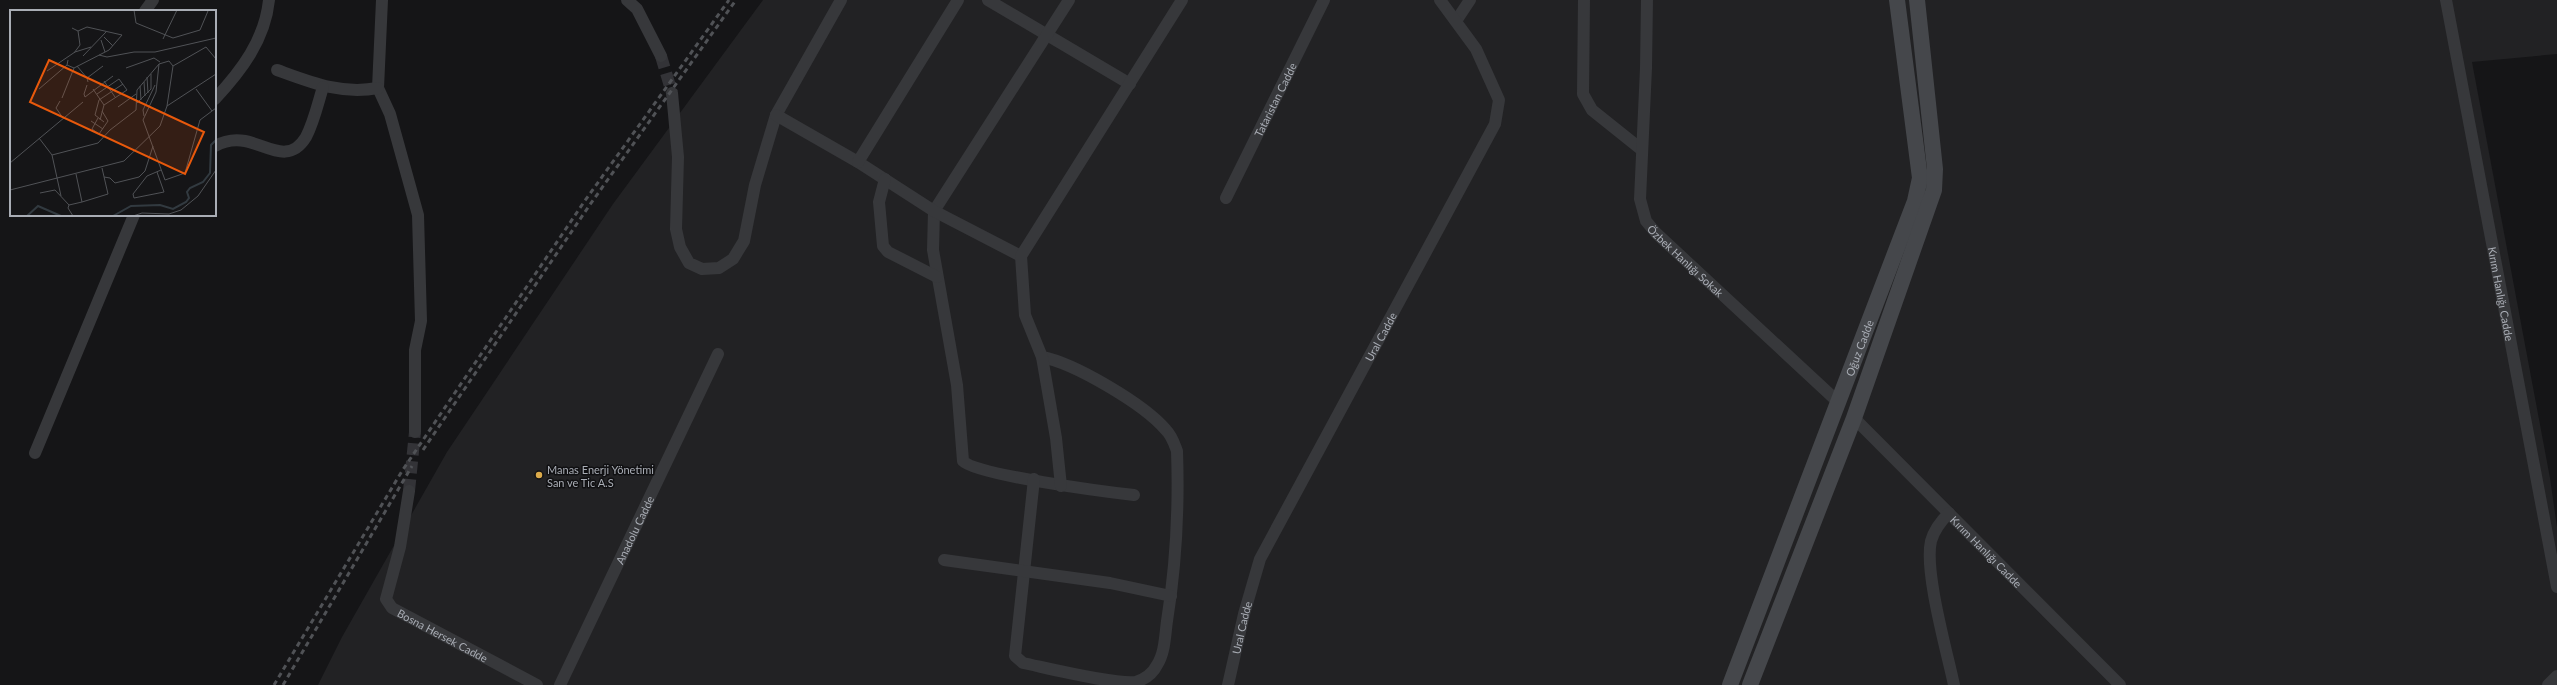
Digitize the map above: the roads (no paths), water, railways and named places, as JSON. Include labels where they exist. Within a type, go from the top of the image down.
[{"type":"street","points":[[147,10],[153,0]]},
{"type":"street","points":[[216,98],[244,67],[254,49],[269,0]]},
{"type":"street","points":[[382,0],[378,88],[390,114],[418,215],[421,321],[415,350],[414,432]]},
{"type":"street","points":[[627,0],[637,9],[661,56]]},
{"type":"street","points":[[672,93],[678,157],[676,229],[680,247],[689,263],[702,269],[719,268],[733,259],[744,241],[755,185],[776,115],[841,0]]},
{"type":"street","points":[[858,162],[958,0]]},
{"type":"street","points":[[988,0],[1130,84]]},
{"type":"street","points":[[1069,0],[1048,36],[934,211],[933,250],[957,385],[963,461],[973,468],[1034,479],[1061,486],[1134,495]]},
{"type":"street","points":[[1061,486],[1056,438],[1042,357],[1025,315],[1021,256],[1182,0]]},
{"type":"street","name":"Tataristan Cadde","points":[[1226,198],[1324,0]]},
{"type":"street","name":"Ural Cadde","points":[[1228,685],[1244,614],[1260,559],[1495,124],[1499,100],[1476,49],[1440,0]]},
{"type":"street","points":[[1456,21],[1470,0]]},
{"type":"street","points":[[1584,0],[1583,94],[1592,110],[1642,150]]},
{"type":"street","name":"Özbek Hanlığı Sokak","points":[[1647,0],[1646,68],[1640,199],[1643,214],[1651,227],[1837,401]]},
{"type":"street","name":"Oğuz Cadde","points":[[1730,685],[1837,401],[1915,201],[1920,178],[1897,0]]},
{"type":"street","name":"Oğuz Cadde","points":[[1750,685],[1854,418],[1934,190],[1935,169],[1917,0]]},
{"type":"street","name":"Kırım Hanlığı Cadde","points":[[2446,0],[2557,587]]},
{"type":"street","points":[[277,70],[323,86],[343,91],[378,88]]},
{"type":"street","points":[[216,146],[228,141],[240,140],[271,151],[286,152],[292,149],[302,142],[307,134],[323,86]]},
{"type":"street","points":[[776,115],[858,162],[934,211],[1021,256]]},
{"type":"street","points":[[885,179],[879,202],[883,246],[888,252],[937,277]]},
{"type":"street","points":[[35,453],[134,216]]},
{"type":"street","name":"Anadolu Cadde","points":[[560,685],[718,354]]},
{"type":"street","points":[[1034,479],[1026,572],[1015,652],[1018,659],[1023,663],[1112,681],[1135,682],[1154,670],[1163,650],[1172,596],[1176,558],[1177,452],[1173,439],[1154,419],[1128,399],[1068,364],[1042,357]]},
{"type":"street","points":[[1837,401],[1854,418]]},
{"type":"street","name":"Kırım Hanlığı Cadde","points":[[1854,418],[2120,685]]},
{"type":"street","name":"Bosna Hersek Cadde","points":[[409,491],[400,547],[386,599],[392,608],[537,685]]},
{"type":"street","points":[[1949,513],[1936,530],[1931,542],[1930,554],[1934,589],[1954,685]]},
{"type":"street","points":[[944,560],[1110,583],[1172,596]]},
{"type":"street","points":[[2548,685],[2557,676]]},
{"type":"tunnel","points":[[661,56],[672,93]]},
{"type":"tunnel","points":[[409,491],[415,432]]},
{"type":"railway","points":[[274,685],[402,471],[584,202],[729,0]]},
{"type":"railway","points":[[423,450],[589,206],[736,0]]},
{"type":"railway","points":[[283,685],[412,466]]},
{"type":"place","name":"Manas Enerji Yönetimi San ve Tic A.S","points":[[539,475]]}]
